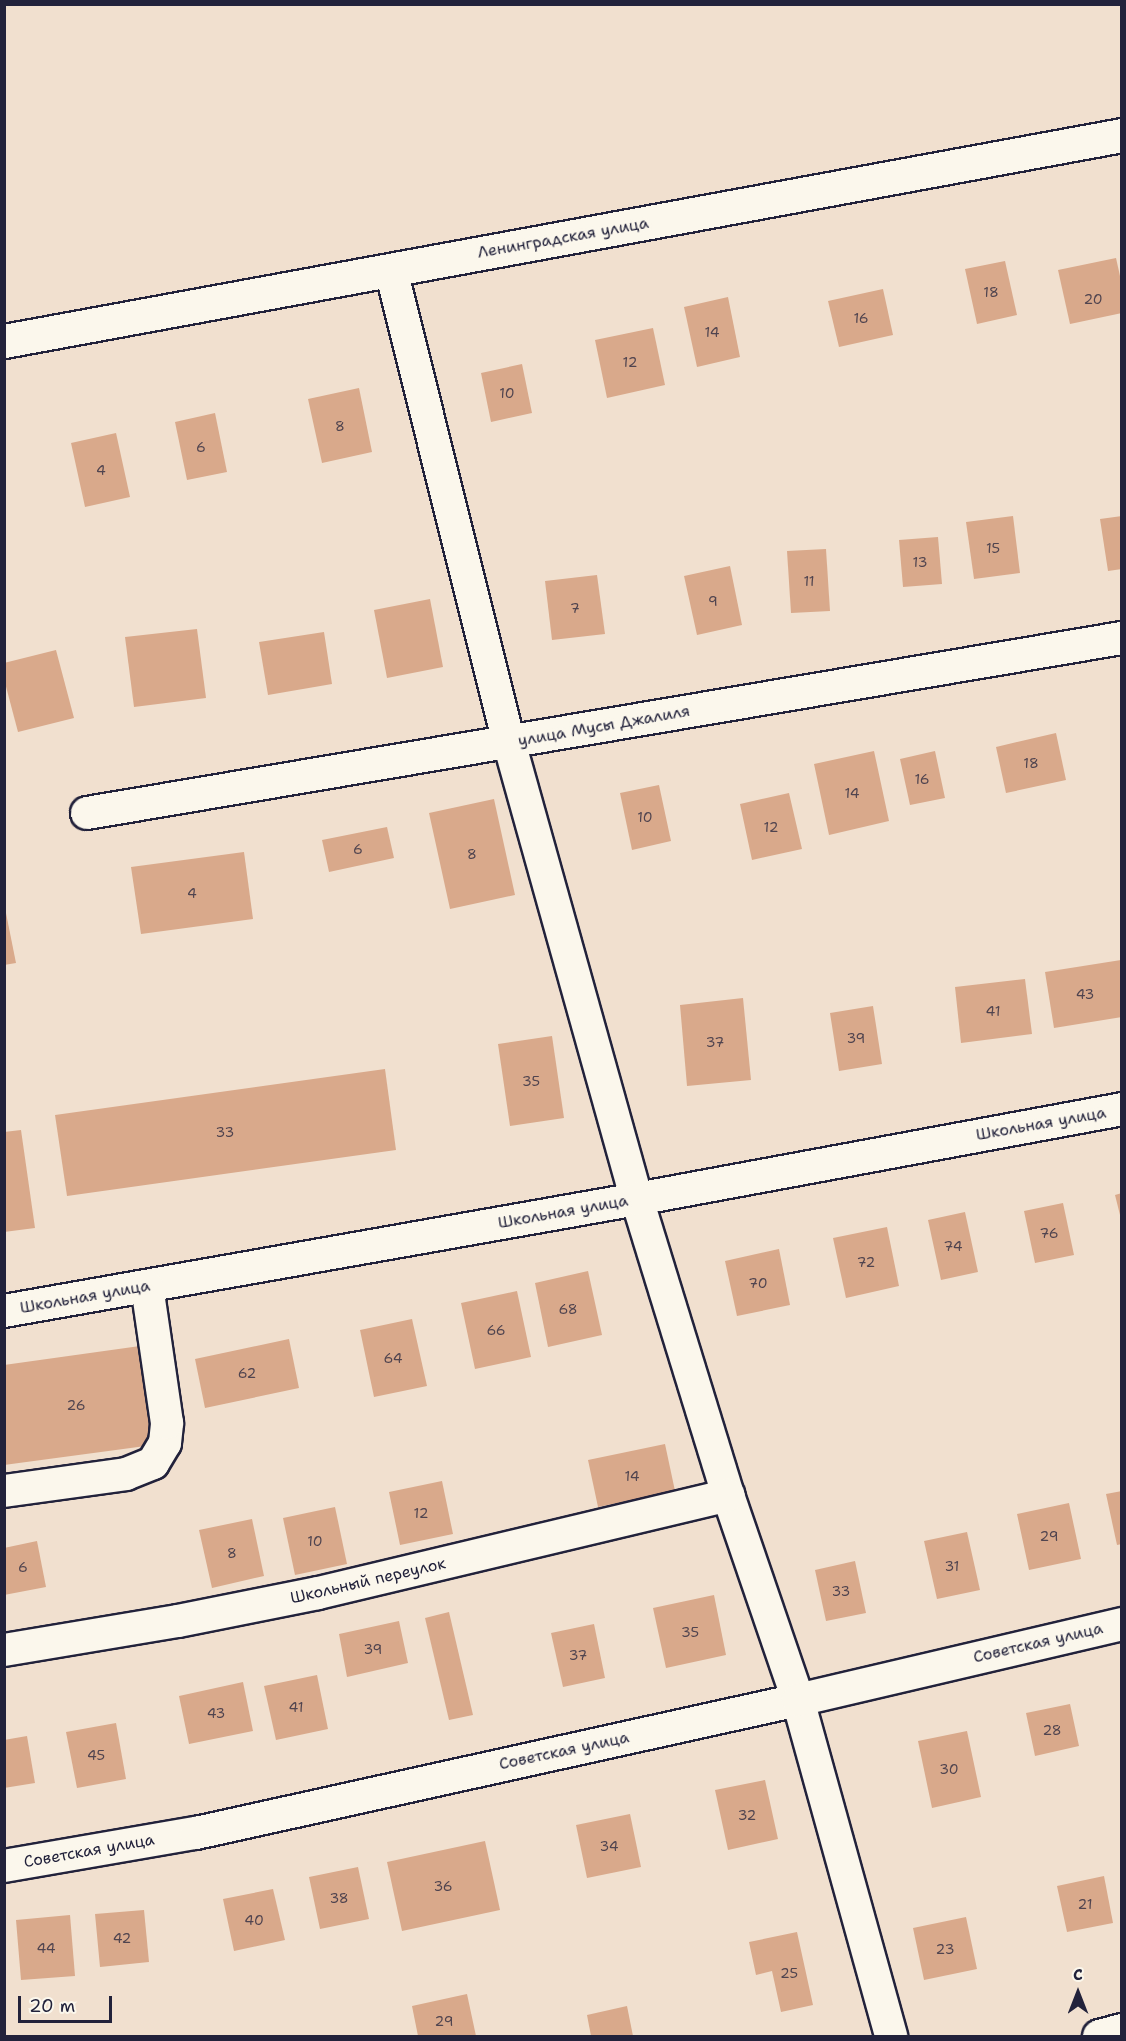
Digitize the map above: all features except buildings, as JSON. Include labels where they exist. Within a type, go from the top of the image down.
[{"type":"main road","name":"Ленинградская улица","points":[[4,341],[1122,135]]},
{"type":"main road","points":[[1099,2037],[1122,2030]]},
{"type":"street","points":[[391,270],[509,742],[637,1199],[728,1495],[798,1700],[891,2037]]},
{"type":"street","name":"улица Мусы Джалиля","points":[[87,813],[1122,639]]},
{"type":"street","name":"Школьная улица","points":[[4,1311],[637,1199],[1122,1109]]},
{"type":"street","points":[[4,1491],[126,1474],[153,1463],[165,1443],[166,1423],[147,1286]]},
{"type":"street","name":"Школьный переулок","points":[[4,1650],[178,1621],[318,1593],[728,1495]]},
{"type":"street","name":"Советская улица","points":[[4,1866],[196,1833],[798,1700],[1122,1624]]}]
